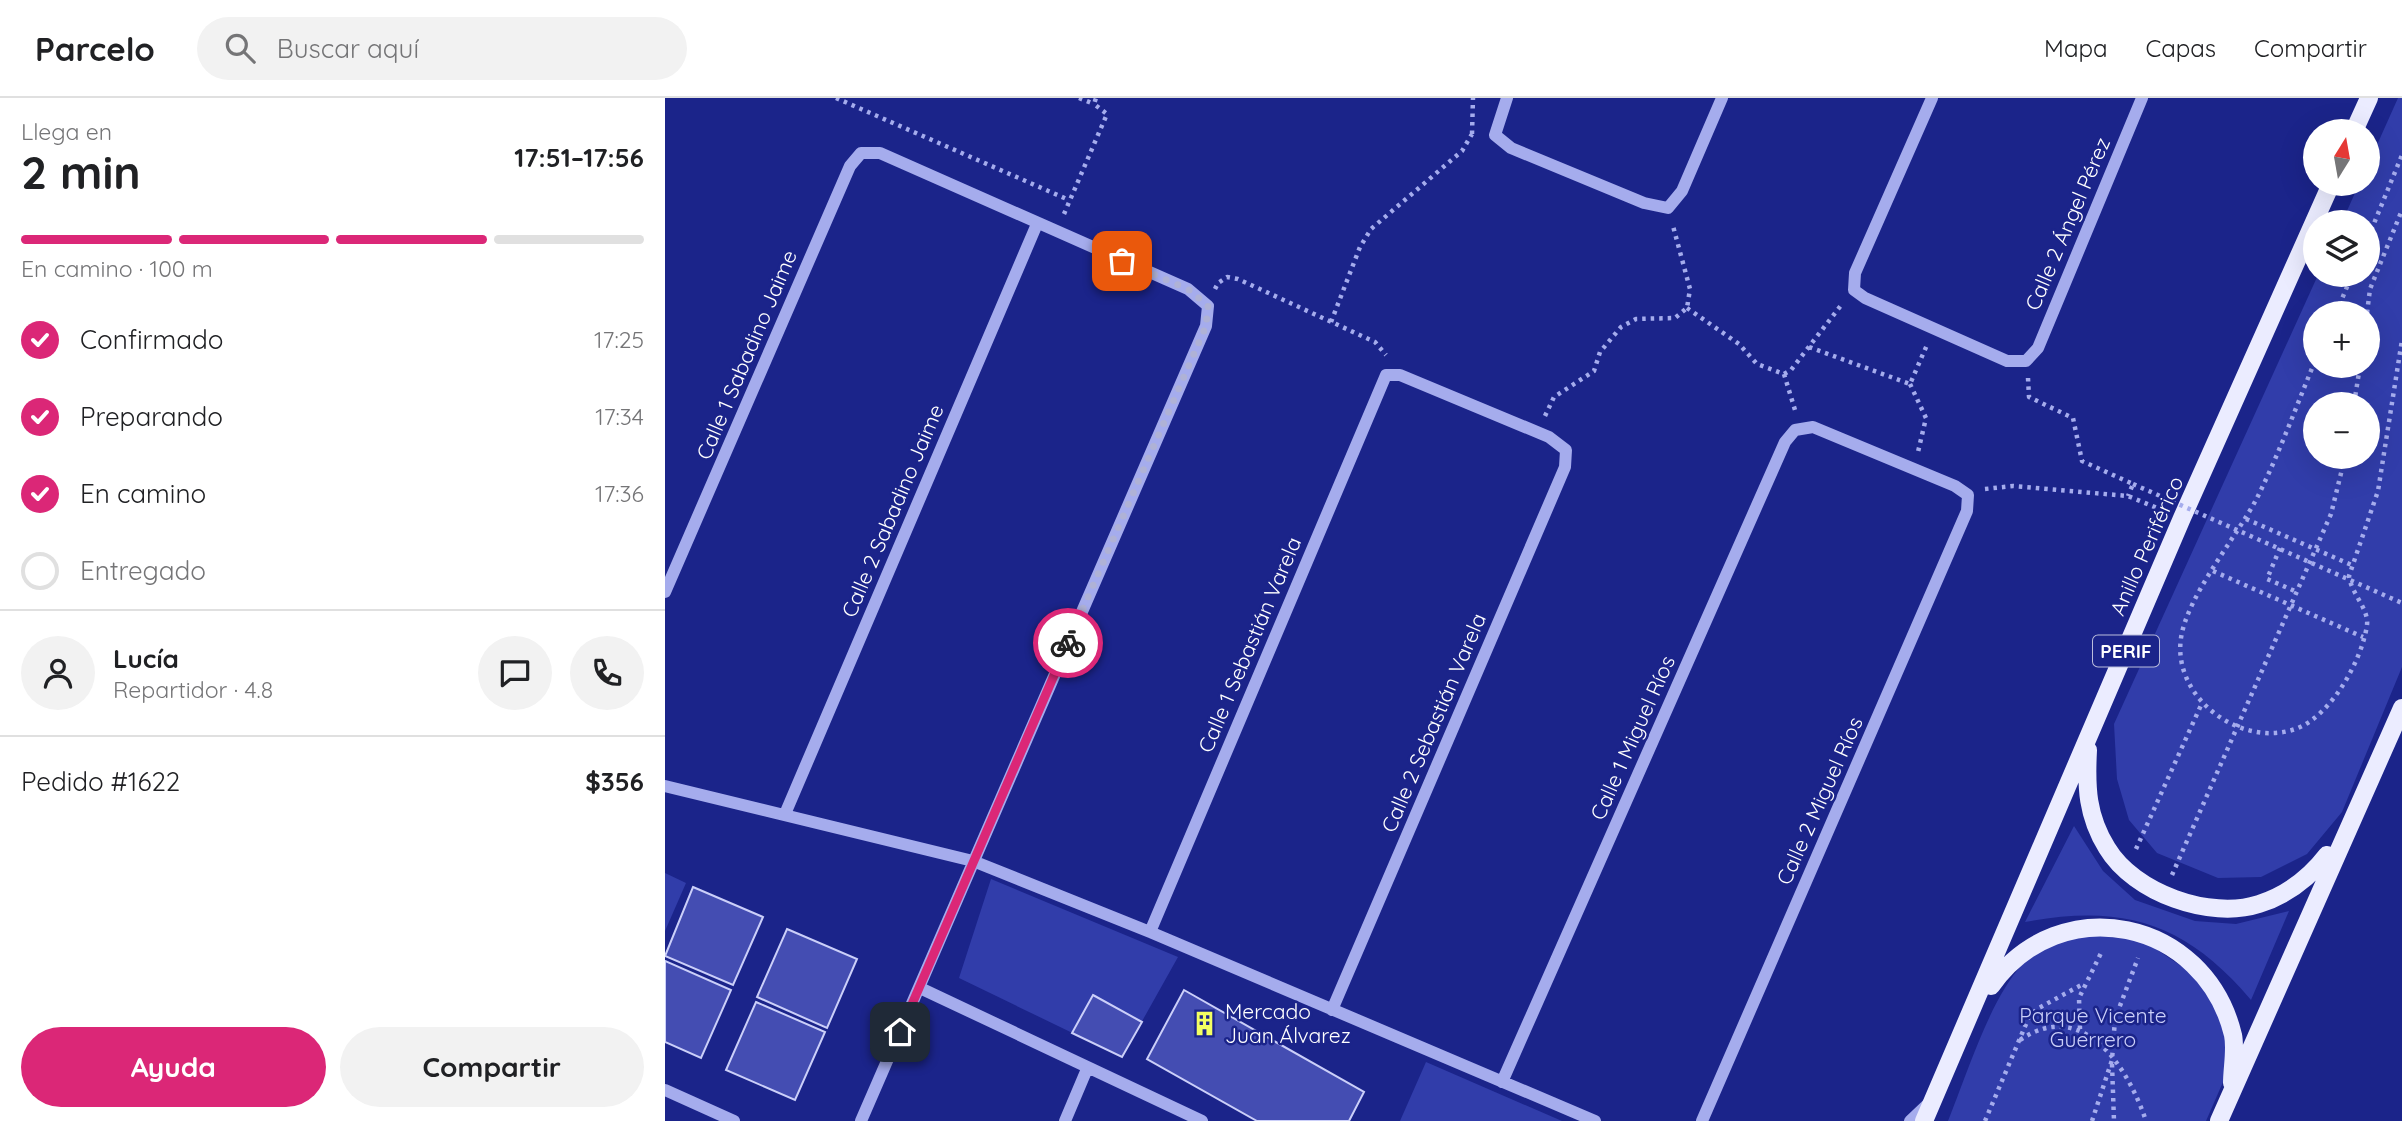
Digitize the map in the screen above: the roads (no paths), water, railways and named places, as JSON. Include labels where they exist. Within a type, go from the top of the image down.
[{"type":"main road","points":[[2359,119],[2369,98]]},
{"type":"main road","name":"Anillo Periférico","points":[[1924,1121],[2182,518],[2326,196]]},
{"type":"main road","points":[[2219,1121],[2402,708]]},
{"type":"main road","points":[[2088,740],[2086,796],[2107,849],[2127,872],[2163,895],[2201,908],[2258,905],[2309,879],[2344,834]]},
{"type":"main road","points":[[1971,1014],[2008,962],[2057,932],[2110,926],[2147,935],[2181,955],[2212,983],[2233,1037],[2231,1094]]},
{"type":"street","points":[[1507,98],[1495,135],[1523,153],[1644,204],[1668,208],[1682,191],[1722,98]]},
{"type":"street","name":"Calle 2 Ángel Pérez","points":[[1932,98],[1855,273],[1854,290],[1865,298],[2007,361],[2026,361],[2038,348],[2142,98]]},
{"type":"street","name":"Calle 1 Sabadino Jaime","points":[[665,592],[850,166],[861,153],[880,153],[1037,224]]},
{"type":"street","points":[[861,1121],[1206,326],[1208,306],[1188,289],[1037,224]]},
{"type":"street","name":"Calle 2 Sabadino Jaime","points":[[785,814],[1037,224]]},
{"type":"street","name":"Calle 1 Sebastián Varela","points":[[1150,932],[1386,375],[1400,375],[1537,432],[1566,450]]},
{"type":"street","name":"Calle 1 Miguel Ríos","points":[[1502,1082],[1784,442],[1795,430],[1807,428],[1912,468],[1968,495]]},
{"type":"street","name":"Calle 2 Sebastián Varela","points":[[1332,1010],[1565,467],[1566,450]]},
{"type":"street","name":"Calle 2 Miguel Ríos","points":[[1702,1121],[1967,511],[1968,495]]},
{"type":"street","points":[[665,786],[973,861],[1150,932],[1595,1121]]},
{"type":"street","points":[[920,988],[1202,1121]]},
{"type":"street","points":[[1065,1121],[1087,1069]]},
{"type":"street","points":[[665,1090],[734,1121]]},
{"type":"street","points":[[1910,1121],[1934,1098]]},
{"type":"place","name":"Mercado Juan Álvarez","points":[[1205,1024]]},
{"type":"park label","name":"Parque Vicente Guerrero","points":[[2093,1028]]}]
